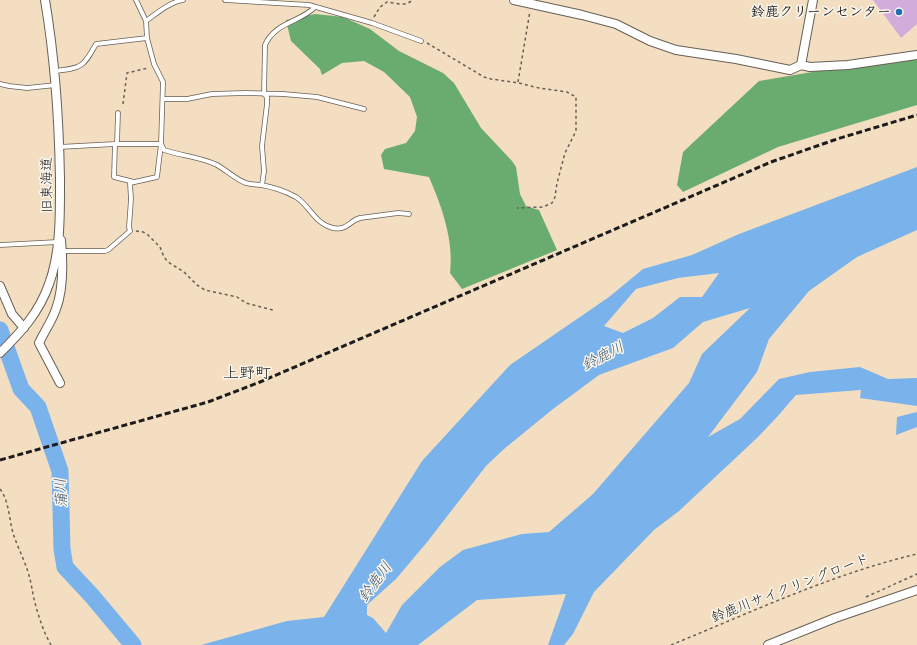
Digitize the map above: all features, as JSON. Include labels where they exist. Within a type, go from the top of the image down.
[{"type":"street","name":"旧東海道","points":[[0,353],[23,330],[40,306],[53,272],[58,242],[60,224],[59,147],[56,85],[45,0]]},
{"type":"street","points":[[514,0],[531,3],[543,3],[616,24],[650,41],[676,50],[736,59],[790,70],[801,65],[810,67],[848,65],[917,55]]},
{"type":"street","points":[[801,65],[813,0]]},
{"type":"street","points":[[60,224],[62,251],[60,294],[56,310],[39,343],[60,383]]},
{"type":"street","points":[[0,286],[12,314],[23,330]]},
{"type":"street","points":[[768,645],[835,618],[917,590]]},
{"type":"lane","points":[[62,251],[104,251],[130,231],[130,183],[157,177],[163,82],[154,64],[147,38],[146,21],[136,0]]},
{"type":"lane","points":[[146,21],[165,8],[183,0]]},
{"type":"lane","points":[[224,0],[309,5],[372,23],[422,41]]},
{"type":"lane","points":[[262,185],[264,171],[262,146],[267,104],[267,97],[264,94],[265,45],[267,39],[273,34],[289,22],[315,7]]},
{"type":"lane","points":[[55,71],[77,68],[84,64],[96,44],[147,38]]},
{"type":"lane","points":[[0,84],[27,88],[56,85]]},
{"type":"lane","points":[[163,99],[187,99],[212,94],[264,94],[317,97],[364,109]]},
{"type":"lane","points":[[118,113],[114,177],[134,182]]},
{"type":"lane","points":[[59,147],[116,144],[160,144]]},
{"type":"lane","points":[[160,144],[164,150],[208,161],[241,182],[262,185],[284,191],[297,198],[325,226],[335,229],[345,228],[360,218],[409,214]]},
{"type":"lane","points":[[0,245],[58,242]]},
{"type":"path","points":[[372,23],[375,14],[383,4],[387,2],[408,4],[412,0]]},
{"type":"path","points":[[518,83],[531,3]]},
{"type":"path","points":[[422,41],[484,77],[538,88],[567,92],[576,97],[576,131],[566,153],[557,184],[555,197],[552,203],[544,207],[517,208]]},
{"type":"path","points":[[123,104],[127,73],[149,68],[154,64]]},
{"type":"path","points":[[130,231],[143,232],[147,234],[160,247],[168,262],[179,268],[197,285],[205,290],[237,297],[246,303],[273,310]]},
{"type":"path","points":[[0,489],[8,509],[17,544],[28,571],[34,600],[43,630],[51,645]]},
{"type":"path","name":"鈴鹿川サイクリングロード","points":[[671,645],[798,592],[885,562],[917,554]]},
{"type":"path","points":[[861,600],[917,574]]},
{"type":"green space","points":[[315,14],[343,17],[370,29],[399,51],[443,73],[454,83],[481,128],[516,167],[520,194],[526,206],[539,210],[557,250],[462,289],[450,273],[451,261],[449,236],[429,177],[384,169],[381,155],[385,149],[406,143],[415,131],[417,117],[410,97],[384,72],[364,61],[342,63],[322,75],[320,69],[291,41],[286,20]]},
{"type":"green space","points":[[917,55],[917,105],[778,147],[683,192],[677,185],[683,152],[759,81]]},
{"type":"water","name":"鈴鹿川","points":[[917,167],[917,230],[857,257],[809,291],[769,339],[757,372],[708,437],[740,419],[779,379],[810,372],[860,367],[888,379],[917,378],[917,406],[860,398],[861,390],[796,395],[758,437],[679,511],[654,530],[594,592],[573,634],[564,645],[548,645],[566,594],[477,600],[418,645],[201,645],[287,621],[324,617],[422,461],[510,365],[609,297],[643,269],[692,255],[739,234]],"holes":[[[719,273],[702,297],[680,297],[653,318],[623,333],[604,326],[636,289],[678,278]],[[750,308],[702,354],[689,383],[593,494],[549,532],[522,534],[463,550],[440,567],[402,605],[386,633],[373,618],[367,615],[367,605],[396,579],[428,541],[486,466],[504,449],[553,409],[599,375],[673,348],[703,322]]]},
{"type":"water","points":[[917,412],[917,427],[896,435],[897,417]]},
{"type":"building","name":"鈴鹿クリーンセンター","points":[[873,0],[917,0],[917,24],[901,38]]},
{"type":"waterway","name":"蒲川","points":[[0,330],[21,389],[38,407],[60,471],[62,549],[65,567],[92,596],[133,645]]},
{"type":"railway","points":[[0,460],[208,402],[260,382],[771,162],[837,139],[917,115]]},
{"type":"place","name":"鈴鹿クリーンセンター","points":[[899,12]]},
{"type":"district","name":"上野町","points":[[247,373]]}]
